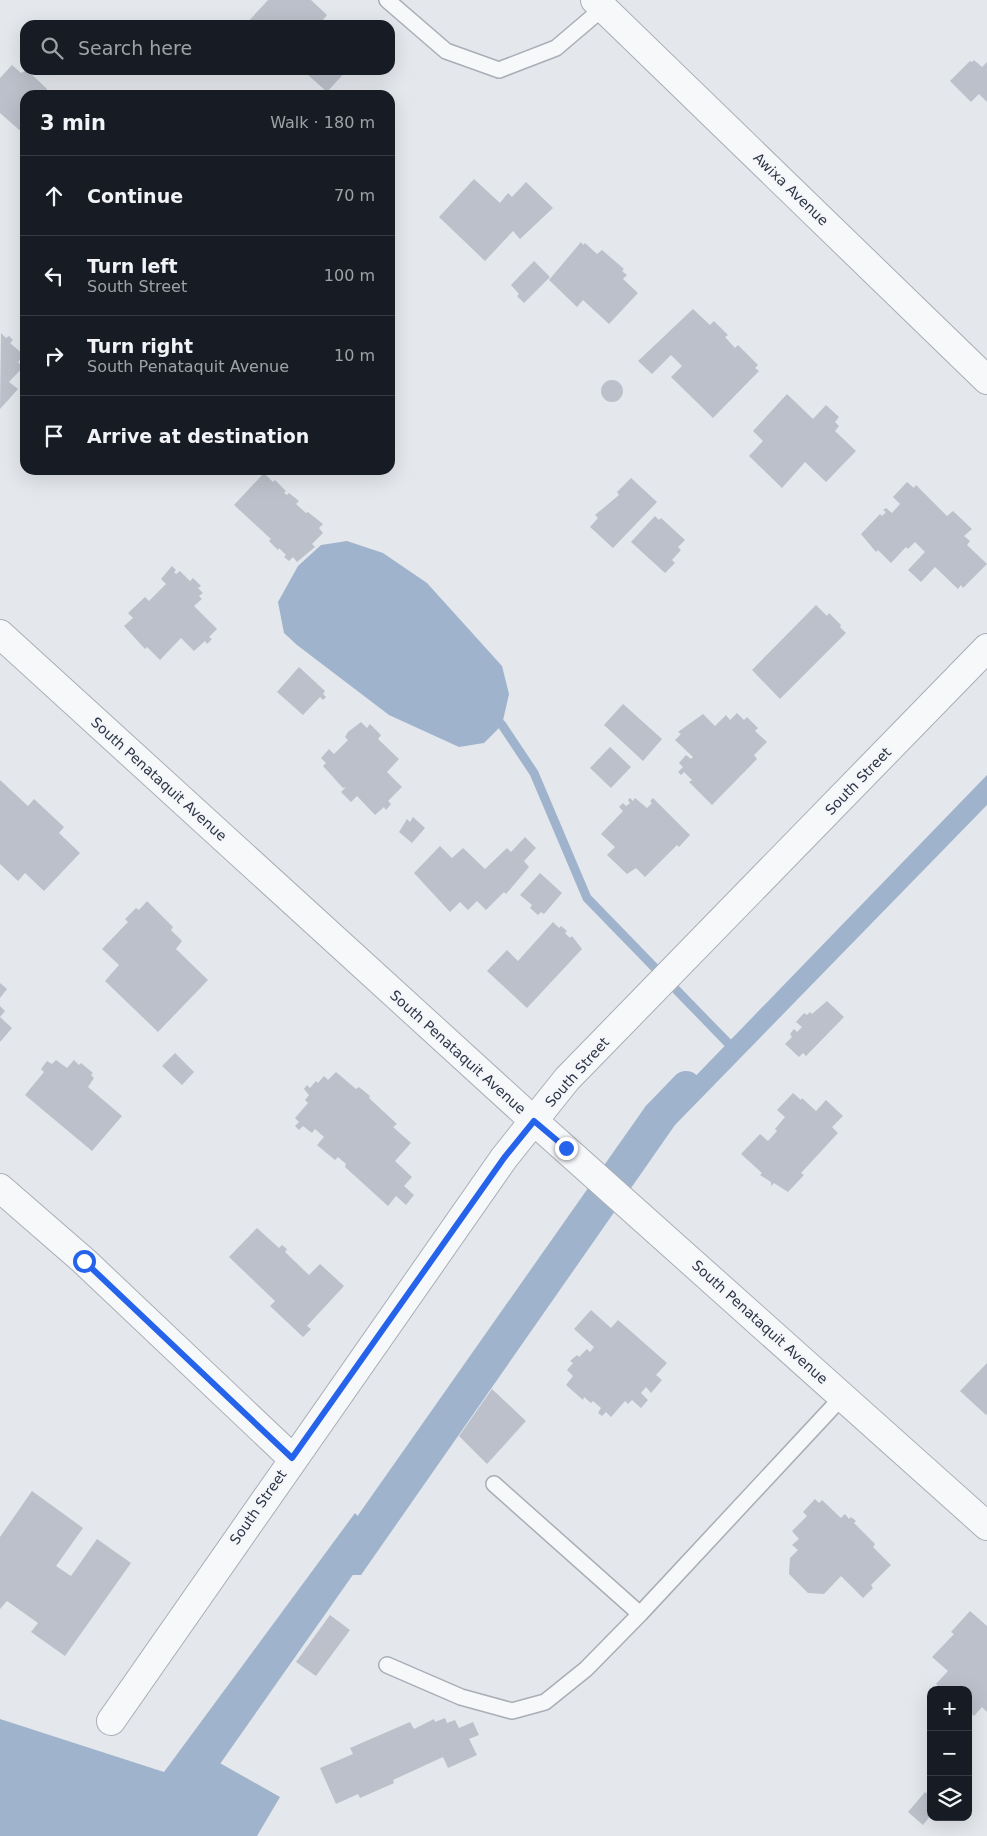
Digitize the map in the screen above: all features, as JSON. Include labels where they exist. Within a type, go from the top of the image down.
[{"type":"street","name":"Awixa Avenue","points":[[599,4],[987,380]]},
{"type":"street","name":"South Penataquit Avenue","points":[[0,634],[534,1121],[987,1526]]},
{"type":"street","name":"South Street","points":[[110,1721],[292,1458],[504,1158],[567,1079],[987,648]]},
{"type":"street","points":[[0,1188],[84,1261],[292,1458]]},
{"type":"lane","points":[[386,0],[446,51],[499,70],[556,48],[599,4]]},
{"type":"lane","points":[[387,1665],[461,1697],[512,1711],[545,1702],[586,1669],[640,1614],[843,1396]]},
{"type":"lane","points":[[494,1484],[640,1614]]},
{"type":"water","points":[[347,541],[383,553],[427,583],[502,666],[509,694],[502,725],[484,743],[459,747],[389,715],[284,633],[278,602],[298,566],[321,545]]},
{"type":"water","points":[[987,775],[987,805],[675,1125],[361,1575],[327,1575],[202,1753],[280,1797],[257,1836],[0,1836],[0,1719],[164,1772],[355,1513],[371,1531],[653,1120]]},
{"type":"building","points":[[268,0],[311,0],[327,15],[323,20],[250,20]]},
{"type":"building","points":[[974,60],[982,67],[987,62],[987,102],[979,94],[971,102],[950,81],[970,61]]},
{"type":"building","points":[[12,65],[20,72],[20,75],[32,75],[47,89],[20,90],[20,131],[0,113],[0,78]]},
{"type":"building","points":[[308,75],[342,75],[329,90],[325,90]]},
{"type":"building","points":[[474,179],[500,203],[508,193],[512,197],[526,182],[553,208],[520,239],[513,231],[485,261],[439,217]]},
{"type":"building","points":[[581,242],[583,245],[585,243],[597,254],[602,250],[624,269],[622,271],[627,275],[623,279],[638,293],[609,324],[583,300],[577,307],[549,280]]},
{"type":"building","points":[[534,261],[550,277],[524,303],[517,296],[519,294],[511,285]]},
{"type":"building","points":[[693,309],[710,325],[714,321],[728,335],[725,337],[735,348],[738,345],[758,365],[755,368],[759,371],[713,418],[671,377],[682,366],[671,355],[652,374],[638,361]]},
{"type":"building","points":[[1,333],[6,338],[9,336],[13,340],[10,343],[20,352],[20,360],[18,362],[20,370],[9,382],[18,389],[0,409]]},
{"type":"building","points":[[612,380],[620,383],[623,391],[620,399],[612,402],[604,399],[601,391],[604,383]]},
{"type":"building","points":[[787,394],[813,419],[826,405],[839,417],[835,422],[839,426],[835,431],[856,451],[826,482],[805,462],[782,488],[749,456],[763,441],[753,431]]},
{"type":"building","points":[[262,475],[266,475],[273,482],[275,480],[286,491],[284,493],[287,495],[289,493],[299,501],[296,504],[306,513],[308,512],[323,524],[319,528],[323,533],[312,544],[315,547],[297,562],[293,557],[289,561],[284,557],[286,555],[279,548],[278,550],[269,541],[271,539],[234,505]]},
{"type":"building","points":[[631,478],[657,502],[613,548],[590,527],[598,518],[595,515],[619,495],[617,492]]},
{"type":"building","points":[[907,482],[914,488],[916,485],[947,516],[953,511],[972,529],[964,536],[970,541],[967,545],[987,564],[963,588],[961,585],[958,589],[935,567],[921,582],[908,570],[925,552],[915,542],[908,549],[906,547],[891,563],[878,550],[876,552],[861,534],[880,514],[882,516],[886,512],[883,510],[886,508],[892,513],[900,504],[893,497]]},
{"type":"building","points":[[655,516],[659,520],[661,518],[685,540],[678,547],[681,550],[672,560],[675,563],[665,573],[631,542]]},
{"type":"building","points":[[172,566],[176,570],[174,572],[176,574],[180,571],[190,581],[193,578],[201,586],[198,588],[203,593],[199,596],[202,599],[194,606],[217,629],[209,637],[212,639],[207,644],[205,641],[194,651],[181,638],[160,660],[147,647],[145,649],[124,626],[133,618],[128,613],[145,597],[149,601],[166,584],[161,579]]},
{"type":"building","points":[[816,605],[827,616],[829,613],[846,633],[780,699],[752,670]]},
{"type":"building","points":[[299,667],[325,691],[323,694],[326,697],[323,700],[320,697],[303,715],[277,692]]},
{"type":"building","points":[[623,704],[662,739],[643,761],[604,725]]},
{"type":"building","points":[[737,713],[744,720],[747,717],[758,728],[755,731],[767,742],[754,755],[757,759],[712,805],[689,782],[692,780],[684,772],[681,775],[678,772],[683,767],[679,763],[686,755],[691,759],[693,757],[675,740],[681,734],[678,732],[703,714],[715,726],[726,715],[730,720]]},
{"type":"building","points":[[361,722],[367,728],[370,724],[381,735],[378,739],[399,759],[387,772],[402,787],[388,801],[391,804],[386,810],[384,807],[375,815],[357,796],[351,802],[341,792],[346,787],[343,788],[323,766],[326,763],[321,758],[329,749],[334,754],[348,740],[345,737],[348,732]]},
{"type":"building","points":[[610,747],[631,767],[611,788],[590,768]]},
{"type":"building","points":[[0,780],[28,806],[34,799],[64,827],[59,833],[80,853],[44,891],[25,873],[18,881],[0,864]]},
{"type":"building","points":[[630,798],[633,801],[635,798],[647,808],[652,803],[650,801],[653,798],[690,835],[679,847],[677,845],[645,877],[636,868],[627,874],[607,855],[615,847],[601,834],[623,811],[619,807],[623,803],[626,806],[630,803],[628,800]]},
{"type":"building","points":[[413,817],[425,828],[412,843],[399,832],[407,819],[410,822]]},
{"type":"building","points":[[525,837],[536,848],[524,861],[529,867],[506,894],[504,892],[486,910],[477,901],[468,910],[460,902],[450,912],[414,873],[440,846],[452,858],[463,848],[485,869],[507,848],[511,852]]},
{"type":"building","points":[[540,873],[562,893],[544,914],[541,912],[538,915],[530,908],[532,905],[520,895]]},
{"type":"building","points":[[147,901],[173,927],[171,930],[182,941],[176,949],[208,980],[158,1032],[105,981],[119,965],[102,949],[128,922],[125,919],[136,908],[139,910]]},
{"type":"building","points":[[553,922],[559,928],[561,926],[567,931],[565,933],[570,938],[572,936],[582,949],[527,1008],[487,971],[507,950],[518,961]]},
{"type":"building","points":[[0,983],[7,989],[0,998]]},
{"type":"building","points":[[827,1001],[844,1017],[806,1056],[803,1053],[799,1057],[785,1044],[792,1037],[790,1034],[794,1029],[797,1032],[802,1027],[796,1022],[804,1013],[807,1015],[810,1012],[812,1014]]},
{"type":"building","points":[[0,1006],[5,1011],[0,1017]]},
{"type":"building","points":[[0,1017],[12,1028],[0,1042]]},
{"type":"building","points":[[175,1053],[194,1072],[182,1085],[162,1066]]},
{"type":"building","points":[[56,1060],[67,1068],[74,1060],[93,1073],[91,1075],[94,1078],[88,1087],[122,1116],[92,1151],[25,1095],[44,1072],[41,1069],[47,1061],[52,1064]]},
{"type":"building","points":[[336,1072],[356,1089],[359,1087],[370,1096],[369,1098],[397,1124],[393,1127],[411,1143],[395,1161],[412,1177],[404,1186],[414,1195],[406,1205],[396,1196],[388,1206],[345,1167],[346,1164],[338,1157],[335,1160],[317,1145],[324,1137],[315,1129],[312,1133],[303,1126],[299,1130],[295,1126],[299,1122],[295,1118],[308,1103],[305,1100],[309,1095],[304,1089],[307,1085],[310,1088],[324,1076],[328,1080]]},
{"type":"building","points":[[793,1093],[801,1100],[802,1098],[816,1111],[826,1100],[843,1116],[832,1127],[838,1133],[801,1173],[804,1175],[788,1192],[774,1183],[771,1186],[771,1182],[760,1175],[762,1173],[741,1154],[760,1134],[768,1141],[777,1131],[775,1129],[785,1117],[777,1110]]},
{"type":"building","points":[[257,1228],[279,1248],[282,1245],[287,1249],[285,1252],[309,1275],[320,1264],[344,1286],[307,1326],[311,1329],[303,1337],[270,1306],[275,1301],[229,1257]]},
{"type":"building","points":[[591,1310],[611,1328],[618,1320],[667,1363],[656,1375],[662,1380],[651,1393],[646,1387],[641,1393],[648,1400],[641,1408],[632,1400],[628,1404],[625,1401],[611,1417],[606,1412],[602,1416],[598,1413],[601,1408],[593,1401],[591,1403],[584,1397],[583,1400],[566,1385],[573,1376],[567,1370],[573,1363],[570,1361],[577,1355],[579,1357],[587,1349],[590,1352],[594,1347],[574,1329]]},
{"type":"building","points":[[987,1363],[987,1414],[986,1415],[960,1391]]},
{"type":"building","points":[[492,1389],[526,1421],[487,1464],[459,1436]]},
{"type":"building","points":[[32,1491],[83,1528],[56,1566],[71,1576],[97,1539],[131,1563],[65,1656],[31,1632],[38,1623],[7,1601],[0,1609],[0,1537]]},
{"type":"building","points":[[815,1499],[819,1503],[822,1500],[841,1518],[845,1514],[849,1519],[851,1517],[856,1521],[854,1523],[875,1544],[873,1547],[891,1565],[871,1585],[873,1588],[863,1598],[841,1576],[824,1594],[808,1593],[789,1574],[790,1558],[798,1550],[792,1545],[799,1539],[792,1531],[807,1516],[803,1512]]},
{"type":"building","points":[[970,1611],[987,1626],[987,1712],[982,1707],[974,1716],[972,1714],[972,1686],[938,1686],[936,1684],[948,1671],[932,1657],[954,1634],[951,1632]]},
{"type":"building","points":[[330,1615],[350,1630],[316,1676],[296,1662]]},
{"type":"building","points":[[445,1718],[447,1723],[455,1720],[459,1728],[473,1722],[479,1735],[469,1739],[477,1755],[448,1768],[443,1757],[393,1780],[394,1783],[360,1798],[358,1794],[336,1804],[320,1768],[353,1754],[350,1748],[410,1722],[414,1729],[434,1719],[435,1722]]},
{"type":"building","points":[[925,1792],[927,1794],[927,1820],[923,1825],[908,1812]]},
{"type":"waterway","points":[[494,718],[502,725],[534,773],[587,898],[728,1043]]},
{"type":"waterway","points":[[151,1836],[657,1116],[686,1086]]},
{"type":"route","points":[[84,1261],[292,1458],[504,1158],[534,1121],[566,1148]]}]
